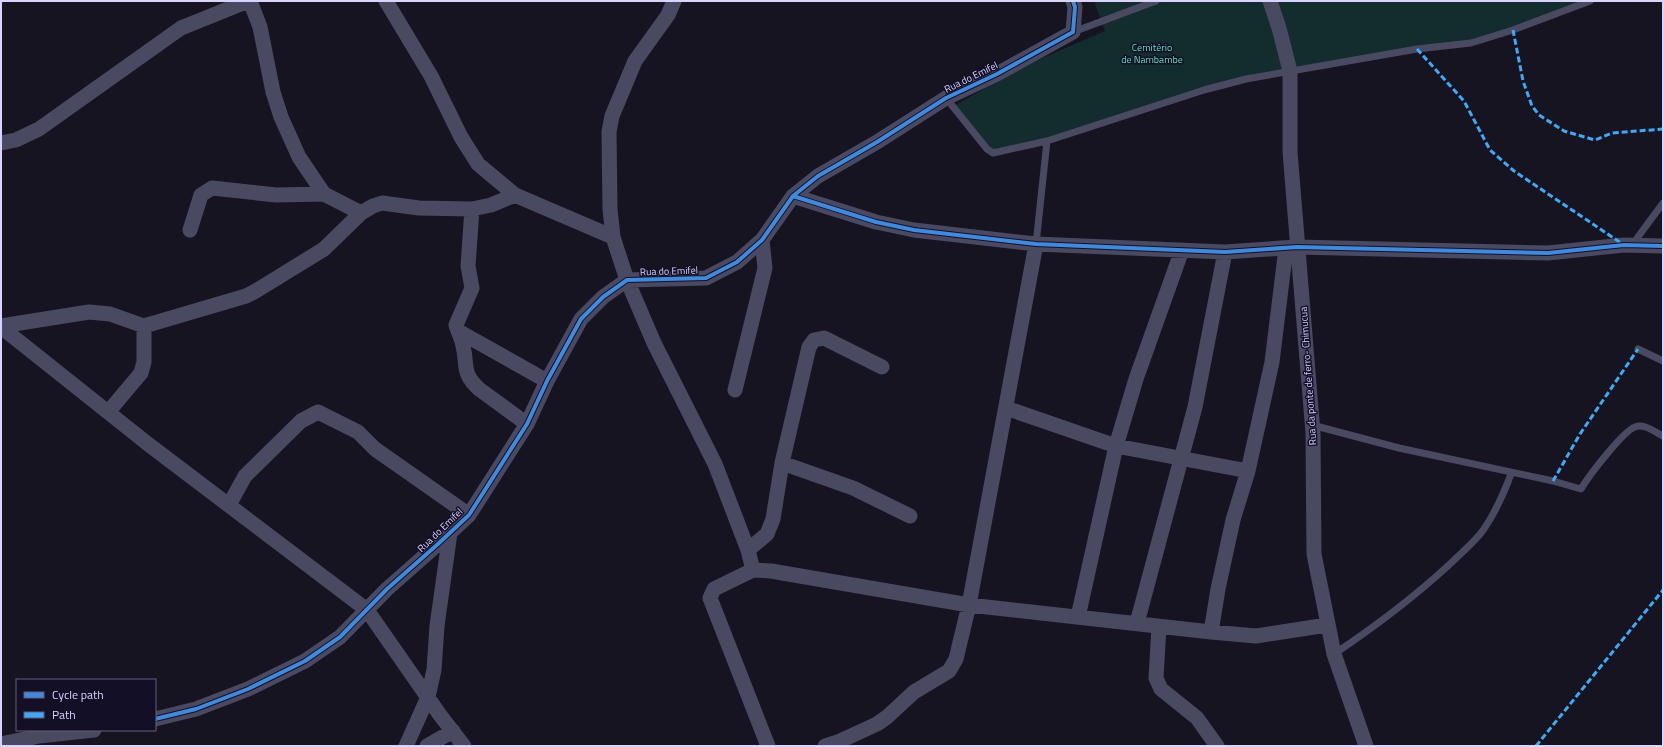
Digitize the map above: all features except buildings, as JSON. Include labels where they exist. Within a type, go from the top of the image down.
[{"type":"street","points":[[1,143],[16,140],[39,129],[181,28],[249,1],[260,27],[273,92],[281,117],[298,157],[324,194],[361,213]]},
{"type":"street","points":[[386,1],[430,76],[461,136],[478,164],[515,195],[613,237]]},
{"type":"street","points":[[674,1],[668,15],[635,61],[612,116],[609,132],[610,209],[613,237],[627,280],[654,344],[715,464],[748,550],[753,570]]},
{"type":"street","points":[[1073,1],[1075,6],[1074,32]]},
{"type":"street","name":"Rua da ponte de ferro- Chimucua","points":[[1270,1],[1279,28],[1290,71],[1292,247],[1312,425],[1314,554],[1334,654],[1366,746]]},
{"type":"street","name":"Rua do Emifel","points":[[156,719],[196,709],[248,689],[305,661],[340,637],[469,515],[527,424],[547,381],[581,319],[603,297],[627,280],[706,278],[737,262],[762,240],[793,196],[818,176],[877,142],[946,98],[997,74],[1074,32]]},
{"type":"street","points":[[190,230],[200,195],[212,188],[276,195],[324,194]]},
{"type":"street","points":[[1,326],[89,312],[110,314],[144,326],[246,296],[254,292],[324,249],[361,213],[372,206],[382,203],[419,208],[472,209],[491,205],[515,195]]},
{"type":"street","points":[[793,196],[876,222],[914,230],[1036,244],[1225,252],[1292,247],[1548,253],[1632,245],[1663,246]]},
{"type":"street","points":[[472,209],[468,266],[472,288],[456,325],[464,346],[465,368],[472,383],[527,424]]},
{"type":"street","points":[[735,390],[765,268],[762,240]]},
{"type":"street","points":[[825,746],[840,741],[877,724],[887,717],[914,692],[949,671],[956,659],[969,605],[1036,244]]},
{"type":"street","points":[[1211,632],[1218,589],[1233,520],[1248,471],[1272,362],[1292,247]]},
{"type":"street","points":[[1078,617],[1116,446],[1136,379],[1182,250]]},
{"type":"street","points":[[1137,623],[1195,407],[1225,252]]},
{"type":"street","points":[[1,326],[109,411],[148,444],[367,610],[452,732],[464,746]]},
{"type":"street","points":[[109,411],[141,373],[144,362],[144,326]]},
{"type":"street","points":[[458,331],[547,381]]},
{"type":"street","points":[[748,550],[767,534],[774,519],[782,463],[806,355],[814,340],[824,338],[882,367]]},
{"type":"street","points":[[1006,408],[1116,446],[1248,471]]},
{"type":"street","points":[[230,505],[245,476],[301,421],[318,412],[358,432],[375,449],[469,515]]},
{"type":"street","points":[[782,463],[853,488],[910,516]]},
{"type":"street","points":[[406,746],[428,697],[434,670],[437,626],[450,533]]},
{"type":"street","points":[[768,746],[710,598],[714,589],[753,570],[771,571],[969,605],[1211,632],[1256,636],[1327,625]]},
{"type":"street","points":[[1159,627],[1156,678],[1161,689],[1197,718],[1217,746]]},
{"type":"street","points":[[1,744],[39,736],[85,731]]},
{"type":"street","points":[[427,746],[452,732]]},
{"type":"lane","points":[[1074,32],[1156,1]]},
{"type":"lane","points":[[946,98],[987,149],[993,153],[1047,141],[1204,90],[1246,79],[1416,49],[1471,43],[1513,30],[1590,1]]},
{"type":"lane","points":[[1036,244],[1047,141]]},
{"type":"lane","points":[[1632,245],[1663,203]]},
{"type":"lane","points":[[1638,349],[1663,361]]},
{"type":"lane","points":[[1312,425],[1399,448],[1511,474],[1553,481],[1581,489],[1625,433],[1635,426],[1645,427],[1663,436]]},
{"type":"lane","points":[[1334,654],[1380,623],[1418,594],[1478,535],[1494,514],[1511,474]]},
{"type":"green space","name":"Cemitério de Nambambe","points":[[1094,1],[1590,1],[1471,43],[1246,79],[1047,141],[993,153],[954,106],[1026,65],[1105,31]]},
{"type":"marked path","points":[[1513,30],[1523,81],[1532,106],[1539,115],[1564,131],[1595,140],[1612,133],[1663,129]]},
{"type":"marked path","points":[[1417,49],[1464,101],[1490,150],[1514,171],[1624,245]]},
{"type":"marked path","points":[[1553,481],[1580,434],[1638,349]]},
{"type":"marked path","points":[[1536,746],[1663,590]]},
{"type":"cycle path","points":[[156,719],[196,709],[248,689],[305,661],[340,637],[387,589],[469,515],[527,424],[547,381],[581,319],[603,297],[627,280],[706,278],[737,262],[762,240],[793,196],[818,176],[877,142],[946,98],[997,74],[1073,32],[1075,7],[1073,1]]},
{"type":"cycle path","points":[[793,196],[876,222],[914,230],[1036,244],[1225,252],[1297,247],[1548,253],[1624,245],[1663,246]]}]
